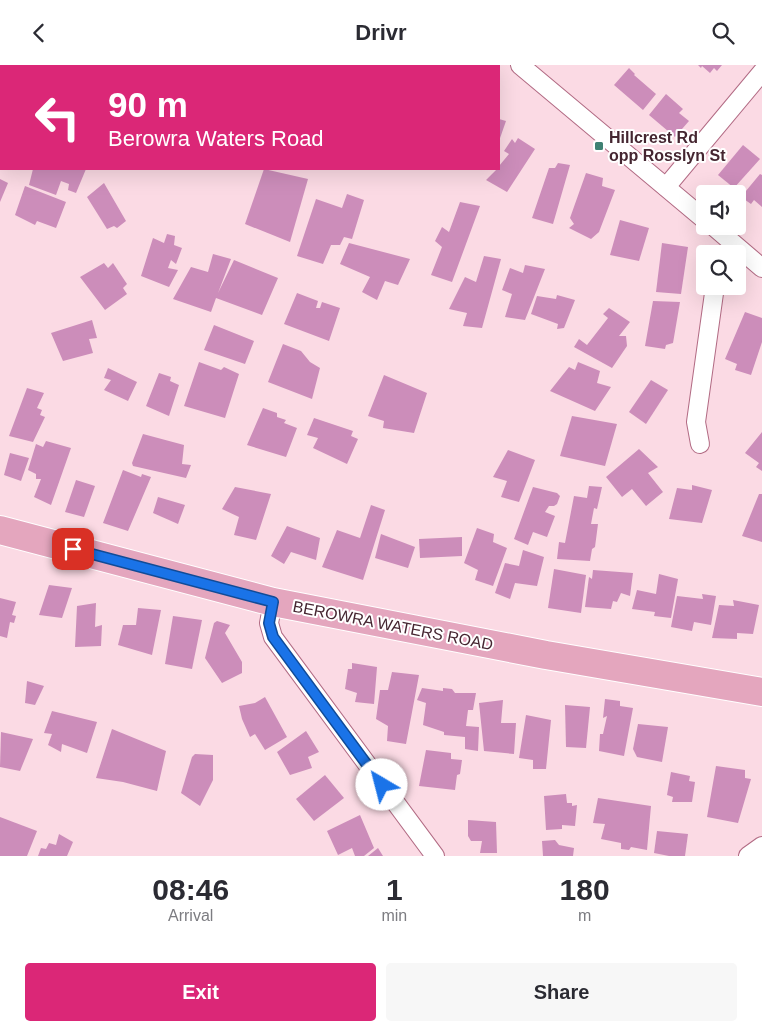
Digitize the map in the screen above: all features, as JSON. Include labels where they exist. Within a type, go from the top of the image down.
[{"type":"main road","name":"BEROWRA WATERS ROAD","points":[[0,530],[273,602],[546,655],[762,692]]},
{"type":"street","points":[[520,65],[696,212]]},
{"type":"street","points":[[666,187],[762,72]]},
{"type":"street","points":[[719,235],[727,245]]},
{"type":"street","points":[[746,258],[762,268]]},
{"type":"street","points":[[700,444],[696,422],[714,295]]},
{"type":"street","points":[[273,602],[269,623],[273,637],[435,856]]},
{"type":"street","points":[[748,856],[762,846]]},
{"type":"building","points":[[698,65],[722,65],[717,71],[714,68],[710,73]]},
{"type":"building","points":[[629,68],[634,75],[656,94],[643,110],[614,85]]},
{"type":"building","points":[[666,94],[683,109],[679,113],[689,121],[675,137],[649,115]]},
{"type":"building","points":[[500,119],[506,121],[500,138]]},
{"type":"building","points":[[518,138],[535,149],[507,192],[486,180],[496,170],[500,170],[500,165],[509,154],[504,151],[512,139],[515,143]]},
{"type":"building","points":[[743,145],[760,159],[737,185],[730,185],[718,175]]},
{"type":"building","points":[[558,163],[570,165],[553,224],[532,218],[549,168],[555,168]]},
{"type":"building","points":[[33,170],[86,170],[76,193],[68,190],[69,184],[61,181],[56,195],[29,185]]},
{"type":"building","points":[[264,170],[308,179],[290,242],[245,224]]},
{"type":"building","points":[[586,173],[603,178],[602,186],[615,190],[599,232],[591,239],[569,228],[574,224],[570,218]]},
{"type":"building","points":[[760,174],[762,175],[762,207],[754,200],[751,204],[746,200],[746,191]]},
{"type":"building","points":[[0,179],[8,183],[0,202]]},
{"type":"building","points":[[104,183],[126,221],[117,228],[114,226],[107,229],[87,197]]},
{"type":"building","points":[[25,186],[66,202],[56,228],[37,221],[35,225],[15,215]]},
{"type":"building","points":[[347,194],[364,200],[352,239],[344,237],[340,245],[331,245],[323,264],[297,256],[316,199],[342,208]]},
{"type":"building","points":[[460,202],[480,206],[452,282],[431,275],[442,247],[435,241],[442,227],[449,232]]},
{"type":"building","points":[[620,220],[649,228],[639,261],[610,255]]},
{"type":"building","points":[[167,234],[175,236],[174,245],[182,248],[176,264],[171,260],[168,268],[178,270],[169,287],[141,276],[153,238],[164,243]]},
{"type":"building","points":[[349,243],[410,259],[398,285],[385,281],[377,300],[362,292],[370,277],[340,264]]},
{"type":"building","points":[[662,243],[688,247],[681,294],[656,292]]},
{"type":"building","points":[[213,254],[231,259],[218,293],[234,260],[278,278],[262,315],[216,298],[211,312],[173,299],[191,267],[208,272]]},
{"type":"building","points":[[484,256],[501,259],[482,328],[463,326],[467,313],[449,309],[465,277],[476,282]]},
{"type":"building","points":[[104,263],[108,268],[113,263],[127,284],[123,288],[127,294],[105,310],[80,277]]},
{"type":"building","points":[[525,265],[545,269],[525,320],[505,317],[512,294],[502,290],[510,268],[523,273]]},
{"type":"building","points":[[297,293],[318,301],[316,308],[320,308],[322,302],[340,308],[329,341],[284,324]]},
{"type":"building","points":[[557,295],[575,300],[564,328],[557,329],[558,324],[531,314],[537,296],[556,299]]},
{"type":"building","points":[[653,301],[680,302],[673,343],[666,345],[665,349],[645,346]]},
{"type":"building","points":[[609,308],[630,322],[619,336],[626,336],[627,346],[612,368],[574,347],[579,339],[587,345],[608,318],[603,314]]},
{"type":"building","points":[[745,312],[762,318],[762,342],[751,375],[735,370],[737,364],[725,359]]},
{"type":"building","points":[[92,320],[97,338],[89,339],[93,353],[63,361],[51,333]]},
{"type":"building","points":[[214,325],[254,341],[245,364],[204,350]]},
{"type":"building","points":[[283,344],[301,351],[310,362],[320,368],[312,399],[268,382]]},
{"type":"building","points":[[199,362],[221,370],[224,367],[239,374],[225,418],[184,406]]},
{"type":"building","points":[[578,362],[600,371],[597,383],[611,387],[595,411],[550,391],[569,367],[575,370]]},
{"type":"building","points":[[108,368],[137,382],[128,401],[104,390],[111,380],[104,378]]},
{"type":"building","points":[[159,373],[171,377],[170,381],[179,385],[169,416],[146,406]]},
{"type":"building","points":[[384,375],[427,393],[414,433],[383,428],[384,421],[368,416]]},
{"type":"building","points":[[651,380],[668,390],[646,424],[629,412]]},
{"type":"building","points":[[27,388],[44,393],[37,408],[42,410],[40,415],[45,417],[33,442],[9,436]]},
{"type":"building","points":[[263,408],[277,413],[277,417],[286,420],[284,423],[297,428],[286,457],[247,445]]},
{"type":"building","points":[[572,416],[617,424],[605,466],[560,456]]},
{"type":"building","points":[[314,418],[353,431],[351,436],[358,439],[347,464],[313,448],[318,438],[307,435]]},
{"type":"building","points":[[762,432],[762,471],[756,467],[759,463],[745,453]]},
{"type":"building","points":[[143,434],[184,445],[182,464],[191,465],[186,478],[133,466],[132,463]]},
{"type":"building","points":[[46,441],[71,448],[51,505],[34,497],[41,479],[36,479],[36,474],[28,470],[36,444],[43,447]]},
{"type":"building","points":[[639,449],[658,467],[648,473],[663,492],[646,506],[632,489],[622,497],[606,477]]},
{"type":"building","points":[[508,450],[535,460],[519,502],[501,497],[507,481],[493,477]]},
{"type":"building","points":[[10,453],[29,458],[21,481],[4,475]]},
{"type":"building","points":[[123,470],[141,477],[142,474],[151,477],[128,531],[103,523]]},
{"type":"building","points":[[76,480],[95,486],[84,517],[65,512]]},
{"type":"building","points":[[692,485],[712,490],[702,523],[669,519],[677,488],[692,490]]},
{"type":"building","points":[[589,486],[602,487],[597,509],[594,508],[591,524],[598,524],[595,547],[592,549],[590,561],[557,559],[559,542],[565,543],[574,496],[587,498]]},
{"type":"building","points":[[235,487],[271,494],[256,540],[234,535],[239,517],[222,509]]},
{"type":"building","points":[[533,487],[557,493],[560,496],[557,504],[549,506],[545,512],[555,516],[547,537],[533,532],[528,545],[514,539]]},
{"type":"building","points":[[759,494],[762,494],[762,542],[742,536]]},
{"type":"building","points":[[158,497],[185,505],[178,524],[153,513]]},
{"type":"building","points":[[371,505],[385,510],[363,580],[322,567],[337,530],[360,538]]},
{"type":"building","points":[[287,526],[320,538],[316,560],[291,552],[284,564],[271,556]]},
{"type":"building","points":[[477,528],[494,534],[493,542],[507,548],[493,586],[475,580],[478,570],[464,563]]},
{"type":"building","points":[[381,534],[415,547],[408,568],[375,558]]},
{"type":"building","points":[[462,537],[462,556],[420,558],[419,539]]},
{"type":"building","points":[[523,550],[544,557],[537,586],[515,583],[510,599],[495,593],[505,563],[519,566]]},
{"type":"building","points":[[554,569],[586,575],[581,613],[548,608]]},
{"type":"building","points":[[593,570],[633,573],[630,596],[621,593],[617,602],[613,601],[611,609],[585,607],[589,577],[592,579]]},
{"type":"building","points":[[659,574],[678,579],[671,618],[654,616],[655,612],[632,609],[637,590],[656,594]]},
{"type":"building","points":[[49,585],[72,588],[62,618],[39,615]]},
{"type":"building","points":[[702,594],[716,596],[711,625],[694,622],[692,631],[671,627],[677,596],[703,599]]},
{"type":"building","points":[[0,598],[16,602],[12,615],[16,616],[14,623],[10,622],[7,638],[0,636]]},
{"type":"building","points":[[733,600],[759,605],[753,634],[737,633],[737,639],[712,638],[719,605],[734,606]]},
{"type":"building","points":[[96,603],[95,627],[102,625],[101,646],[75,647],[77,606]]},
{"type":"building","points":[[138,608],[161,610],[152,655],[118,645],[123,625],[136,625]]},
{"type":"building","points":[[173,616],[202,620],[192,669],[165,664]]},
{"type":"building","points":[[217,621],[230,625],[225,633],[242,662],[242,673],[222,683],[205,658],[214,623]]},
{"type":"building","points":[[352,663],[377,667],[374,704],[355,702],[357,693],[345,689],[348,669],[352,669]]},
{"type":"building","points":[[392,672],[419,675],[406,744],[387,741],[388,726],[376,719],[380,690],[388,690]]},
{"type":"building","points":[[27,681],[44,686],[35,705],[25,703]]},
{"type":"building","points":[[422,688],[443,691],[443,688],[452,689],[455,693],[476,693],[473,710],[468,710],[466,726],[479,727],[478,751],[465,749],[465,737],[444,735],[444,732],[423,725],[426,703],[417,700]]},
{"type":"building","points":[[265,697],[287,737],[265,750],[255,734],[250,737],[242,719],[239,706],[255,703]]},
{"type":"building","points":[[605,699],[620,701],[620,706],[633,708],[624,756],[599,751],[600,734],[603,734],[607,716],[603,718]]},
{"type":"building","points":[[503,700],[501,723],[516,723],[514,754],[484,751],[479,703]]},
{"type":"building","points":[[565,705],[590,707],[586,748],[566,747]]},
{"type":"building","points":[[52,711],[97,722],[87,753],[62,744],[61,752],[48,745],[52,734],[44,733]]},
{"type":"building","points":[[526,715],[551,720],[546,769],[533,769],[533,760],[519,758]]},
{"type":"building","points":[[638,724],[668,727],[662,762],[637,757],[633,749]]},
{"type":"building","points":[[112,729],[166,751],[157,791],[123,782],[96,778]]},
{"type":"building","points":[[306,731],[319,752],[308,757],[312,768],[290,775],[277,752]]},
{"type":"building","points":[[1,732],[33,739],[20,771],[0,767]]},
{"type":"building","points":[[426,750],[451,753],[451,759],[462,760],[455,790],[419,786]]},
{"type":"building","points":[[195,754],[213,755],[213,780],[200,806],[181,793],[192,757]]},
{"type":"building","points":[[716,766],[745,770],[745,778],[751,779],[738,823],[707,817]]},
{"type":"building","points":[[671,772],[690,776],[689,781],[695,782],[692,802],[672,802],[673,797],[667,795]]},
{"type":"building","points":[[325,775],[344,798],[314,821],[296,799]]},
{"type":"building","points":[[566,794],[567,803],[572,803],[572,806],[577,805],[575,826],[562,825],[562,829],[546,830],[544,796]]},
{"type":"building","points":[[598,798],[651,806],[647,850],[631,847],[629,850],[621,849],[621,843],[601,839],[605,824],[593,823]]},
{"type":"building","points":[[360,815],[374,848],[364,856],[355,856],[352,848],[338,855],[327,831]]},
{"type":"building","points":[[0,817],[37,831],[27,856],[0,856]]},
{"type":"building","points":[[468,820],[496,822],[497,853],[480,853],[482,841],[471,841],[468,836]]},
{"type":"building","points":[[657,831],[688,834],[685,856],[669,856],[654,853]]},
{"type":"building","points":[[59,834],[73,842],[67,856],[38,856],[41,848],[46,849],[49,843],[56,845]]},
{"type":"building","points":[[555,840],[559,845],[574,848],[573,856],[543,856],[542,841]]},
{"type":"building","points":[[378,848],[383,856],[368,856]]},
{"type":"place","name":"Hillcrest Rd opp Rosslyn St","points":[[599,146]]},
{"type":"route","points":[[73,549],[273,602],[269,623],[273,637],[382,785]]}]
